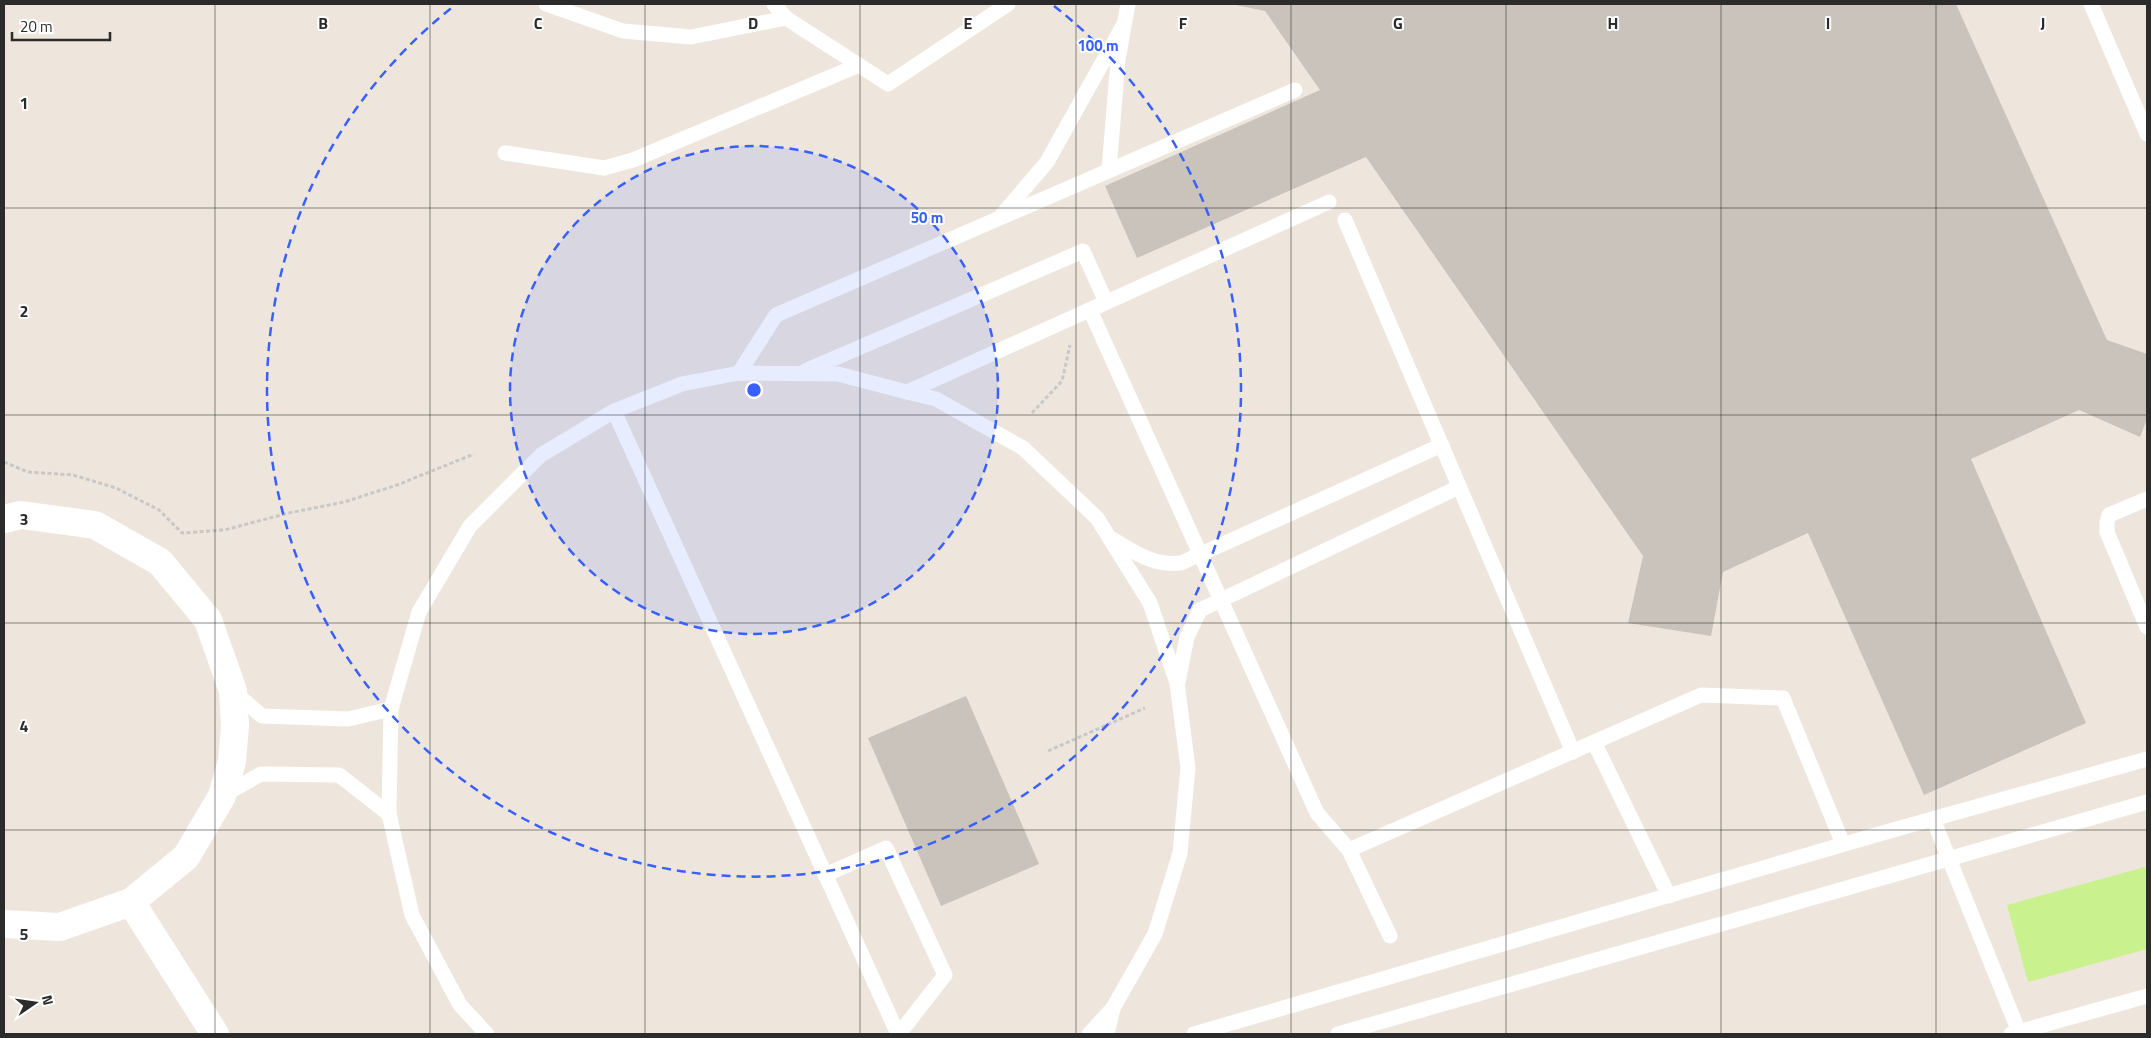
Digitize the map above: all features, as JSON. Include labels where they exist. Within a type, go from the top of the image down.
[{"type":"street","points":[[4,519],[21,515],[95,525],[160,562],[208,620],[233,691],[235,726],[232,761],[222,796],[186,856],[131,902],[60,927],[4,924]]},
{"type":"street","points":[[131,902],[215,1034]]},
{"type":"lane","points":[[546,4],[622,31],[692,37],[786,18]]},
{"type":"lane","points":[[774,4],[786,18],[888,84],[1008,4]]},
{"type":"lane","points":[[1109,170],[1118,60],[1128,4]]},
{"type":"lane","points":[[2091,4],[2147,134]]},
{"type":"lane","points":[[999,218],[1047,162],[1124,24]]},
{"type":"lane","points":[[505,153],[604,168],[633,160],[859,65]]},
{"type":"lane","points":[[739,373],[776,315],[1295,90]]},
{"type":"lane","points":[[907,392],[1329,202]]},
{"type":"lane","points":[[1344,220],[1573,752]]},
{"type":"lane","points":[[800,374],[1083,251],[1106,302]]},
{"type":"lane","points":[[1090,310],[1317,813],[1349,850],[1390,936]]},
{"type":"lane","points":[[487,1034],[460,1006],[412,915],[388,814],[391,709],[419,612],[470,526],[541,455],[614,411],[682,384],[739,373],[838,374],[936,399],[1024,448],[1096,518],[1150,603],[1177,683],[1188,768],[1180,853],[1155,934],[1113,1008],[1089,1034]]},
{"type":"lane","points":[[614,411],[825,876],[898,1034],[945,975],[886,848],[825,876]]},
{"type":"lane","points":[[1109,537],[1144,558],[1164,565],[1181,563],[1442,446]]},
{"type":"lane","points":[[1177,683],[1187,637],[1200,610],[1220,598],[1459,487]]},
{"type":"lane","points":[[2147,500],[2110,515],[2107,522],[2107,532],[2147,626]]},
{"type":"lane","points":[[233,691],[262,716],[348,719],[391,709]]},
{"type":"lane","points":[[1349,850],[1701,695],[1784,698],[1843,844]]},
{"type":"lane","points":[[1594,742],[1669,896]]},
{"type":"lane","points":[[1194,1034],[1843,844],[2146,764]]},
{"type":"lane","points":[[222,796],[261,774],[339,775],[388,814]]},
{"type":"lane","points":[[1338,1034],[2147,802]]},
{"type":"lane","points":[[1933,819],[2015,1033],[2147,996]]},
{"type":"lane","points":[[1107,1034],[1113,1008]]},
{"type":"path","points":[[1032,413],[1062,381],[1070,344]]},
{"type":"path","points":[[4,462],[28,472],[73,475],[116,488],[159,510],[182,533],[224,530],[289,513],[344,502],[397,485],[474,454]]},
{"type":"path","points":[[1048,751],[1145,708]]},
{"type":"green space","points":[[2145,867],[2147,876],[2147,949],[2028,982],[2007,905]]},
{"type":"building","points":[[1231,4],[1956,4],[2107,340],[2147,354],[2147,419],[2140,437],[2079,410],[1971,459],[2086,723],[1924,795],[1808,533],[1723,572],[1711,636],[1628,623],[1643,556],[1366,157],[1137,258],[1105,186],[1320,90],[1265,11]]},
{"type":"building","points":[[966,696],[1039,864],[941,906],[868,738]]}]
